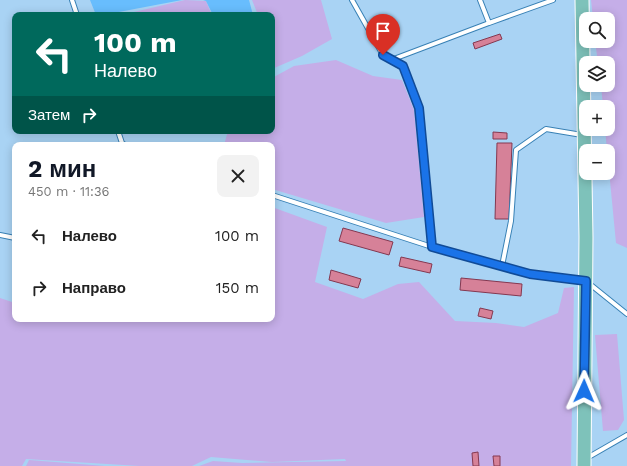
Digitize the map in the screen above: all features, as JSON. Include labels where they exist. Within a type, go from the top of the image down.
[{"type":"main road","points":[[582,0],[584,100]]},
{"type":"main road","points":[[584,463],[586,281],[585,136]]},
{"type":"lane","points":[[72,0],[76,12]]},
{"type":"lane","points":[[352,0],[383,55],[403,66],[419,108],[432,247]]},
{"type":"lane","points":[[480,0],[489,23]]},
{"type":"lane","points":[[391,60],[550,0]]},
{"type":"lane","points":[[502,266],[511,220],[516,150],[546,129],[579,134]]},
{"type":"lane","points":[[275,195],[432,247],[530,274],[586,281],[627,314]]},
{"type":"lane","points":[[0,235],[12,237]]},
{"type":"lane","points":[[584,463],[627,435]]},
{"type":"shaded area","points":[[185,0],[206,1],[211,12],[134,12]]},
{"type":"shaded area","points":[[252,0],[321,0],[332,39],[302,56],[275,68],[275,12],[257,12]]},
{"type":"shaded area","points":[[591,0],[627,0],[627,248],[616,243],[610,180],[615,180],[615,144],[606,144],[606,136],[615,136],[615,100],[602,100],[602,92],[615,92],[615,56],[597,56],[596,48],[615,48],[615,12],[592,12]]},
{"type":"shaded area","points":[[336,60],[373,76],[402,80],[414,110],[424,217],[386,223],[275,190],[275,142],[225,142],[227,134],[275,134],[275,76],[294,66]]},
{"type":"shaded area","points":[[275,208],[327,227],[315,282],[363,299],[398,284],[419,282],[455,321],[496,323],[524,327],[558,313],[564,288],[574,287],[571,466],[199,466],[213,461],[242,463],[346,461],[345,459],[272,462],[211,457],[192,466],[140,466],[26,459],[22,466],[0,466],[0,298],[12,302],[12,322],[275,322]]},
{"type":"shaded area","points":[[617,334],[624,420],[618,430],[603,431],[595,335]]},
{"type":"shaded area","points":[[29,460],[105,466],[26,466]]},
{"type":"water","points":[[90,0],[182,0],[119,12],[95,12]]},
{"type":"water","points":[[203,0],[249,0],[252,12],[212,12],[206,1]]},
{"type":"building","points":[[500,34],[502,39],[475,49],[473,43]]},
{"type":"building","points":[[493,132],[507,133],[507,139],[493,139]]},
{"type":"building","points":[[497,143],[512,143],[509,219],[495,219]]},
{"type":"building","points":[[343,228],[393,242],[389,255],[339,241]]},
{"type":"building","points":[[401,257],[432,264],[430,273],[399,266]]},
{"type":"building","points":[[331,270],[361,279],[358,288],[329,280]]},
{"type":"building","points":[[461,278],[522,284],[521,296],[460,290]]},
{"type":"building","points":[[480,308],[493,311],[491,319],[478,316]]},
{"type":"building","points":[[478,452],[479,466],[473,466],[472,453]]},
{"type":"building","points":[[493,456],[500,456],[500,466],[494,466]]},
{"type":"route","points":[[383,55],[403,66],[419,108],[432,247],[530,274],[586,281],[584,391]]}]
